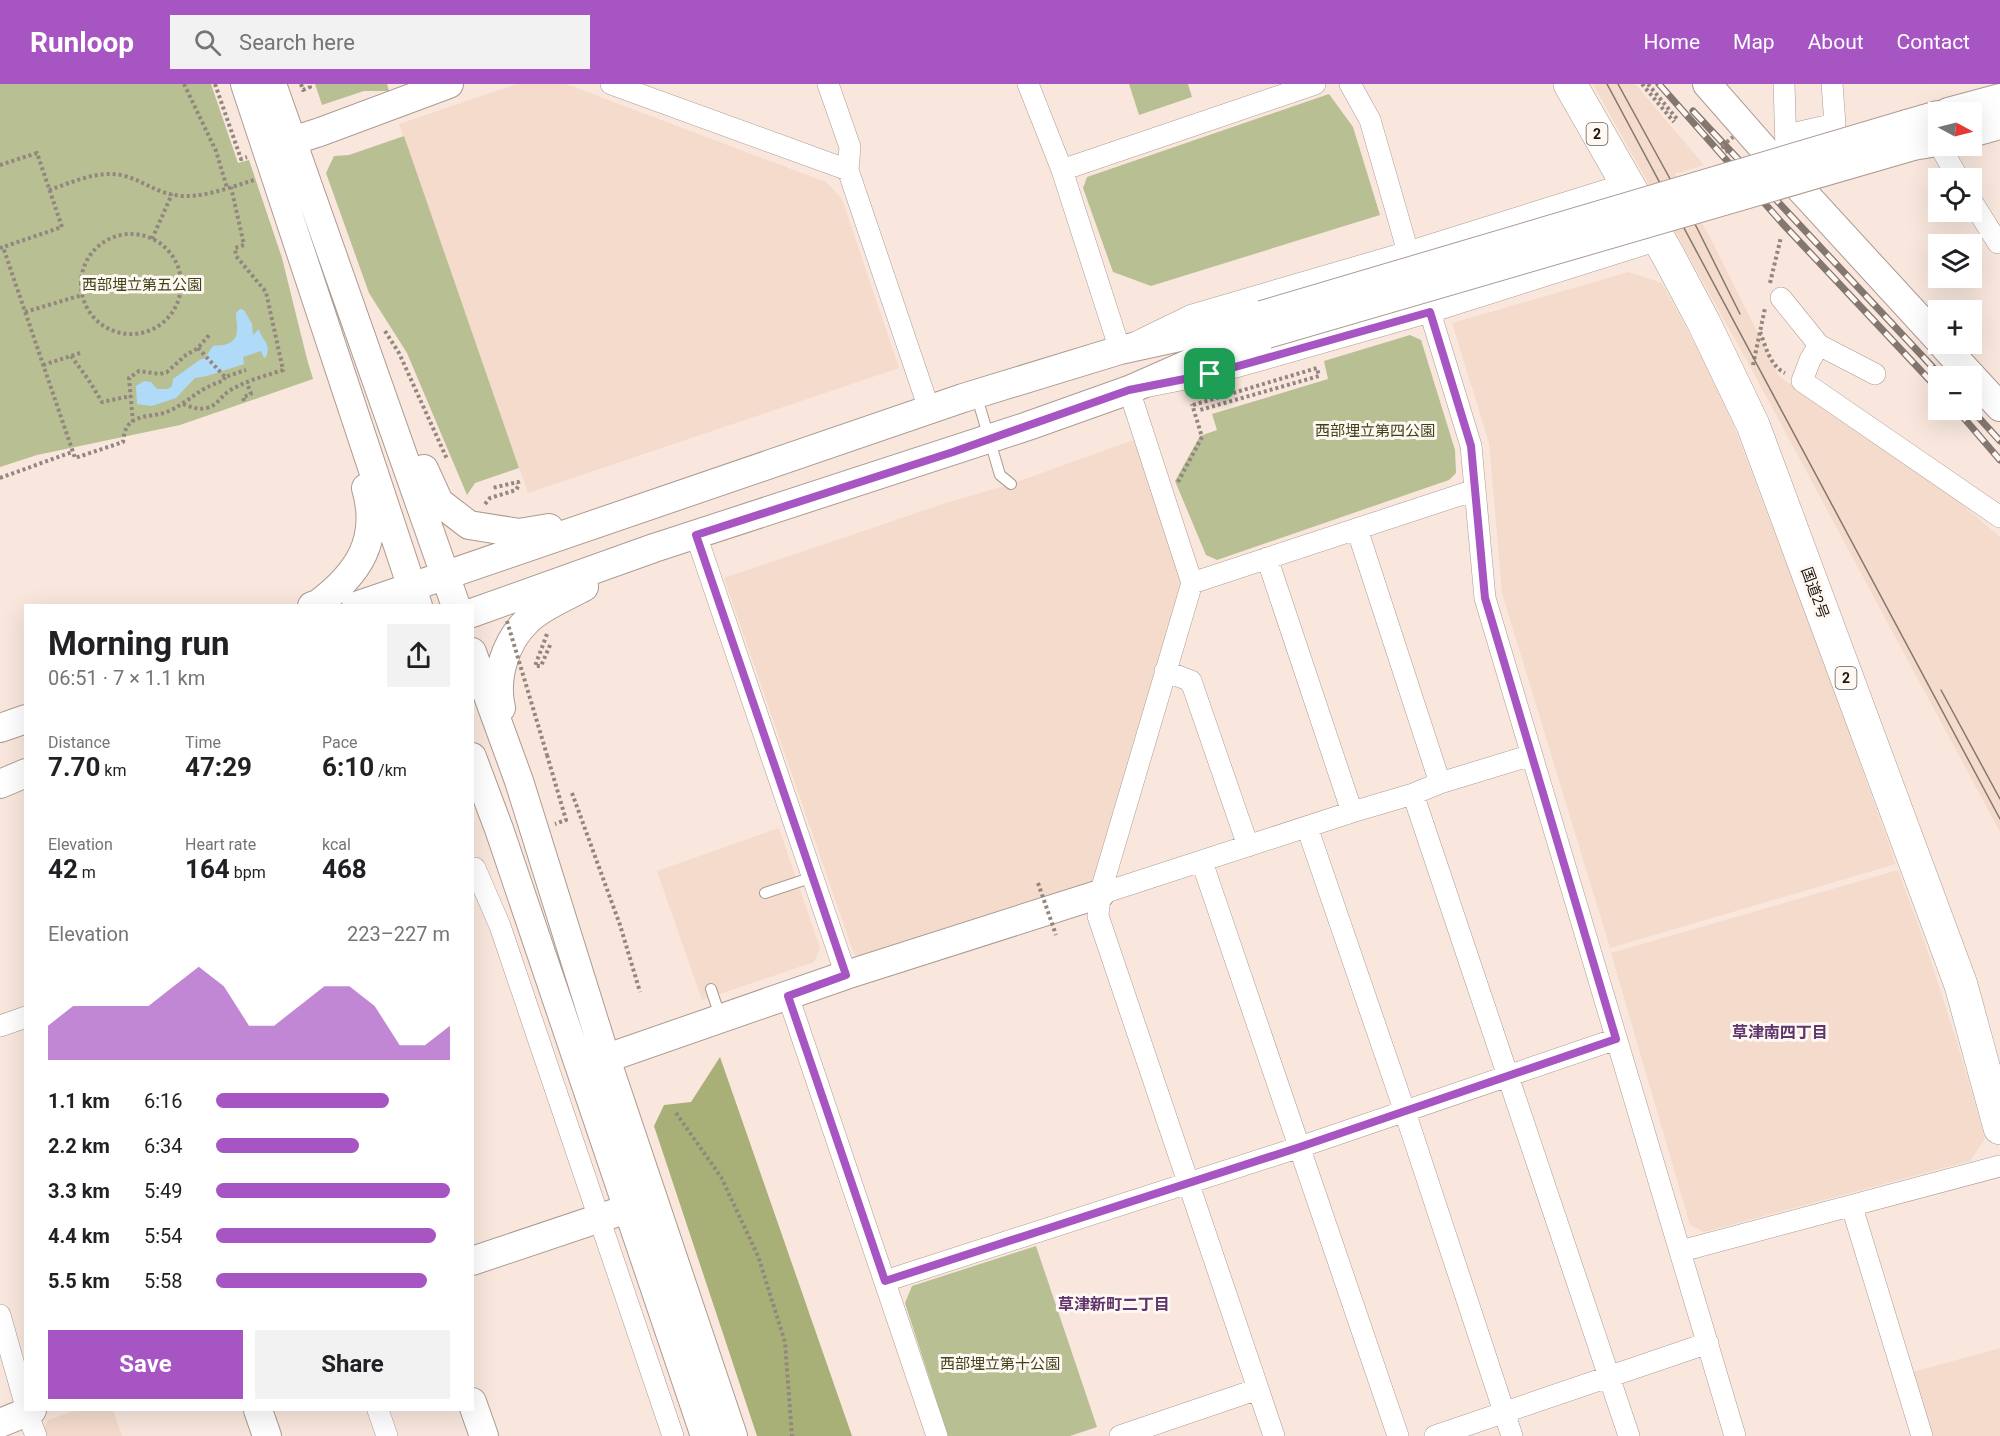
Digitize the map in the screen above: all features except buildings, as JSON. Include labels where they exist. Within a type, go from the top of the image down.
[{"type":"highway","name":"国道2号","points":[[1570,84],[1704,323],[1753,425],[1961,985],[2000,1128]]},
{"type":"street","points":[[245,84],[279,145],[374,336],[439,502],[469,525],[519,533],[611,518]]},
{"type":"street","points":[[272,84],[279,145],[330,340],[415,597]]},
{"type":"street","points":[[279,145],[449,84]]},
{"type":"street","points":[[610,84],[848,170]]},
{"type":"street","points":[[828,84],[850,147],[848,170],[929,409]]},
{"type":"street","points":[[1028,84],[1062,170],[1120,350]]},
{"type":"street","points":[[1062,170],[1315,84]]},
{"type":"street","points":[[1350,84],[1370,120],[1408,252]]},
{"type":"street","points":[[1707,84],[1785,173],[1928,328]]},
{"type":"street","points":[[1784,84],[1787,135],[1785,173]]},
{"type":"street","points":[[1787,135],[1835,124],[1832,84]]},
{"type":"street","points":[[1982,103],[2000,98]]},
{"type":"street","points":[[1982,130],[2000,125]]},
{"type":"street","points":[[369,604],[415,597],[446,576],[611,518],[929,409],[1120,350],[1193,334],[1264,325],[1924,139],[1949,168]]},
{"type":"street","points":[[1120,350],[1192,315],[1408,252],[1626,184]]},
{"type":"street","points":[[1982,218],[2000,243]]},
{"type":"street","points":[[1129,390],[1210,374],[1430,312],[1659,240]]},
{"type":"street","points":[[1772,296],[1819,345],[1875,374]]},
{"type":"street","points":[[1430,312],[1471,446],[1485,598],[1736,1436]]},
{"type":"street","points":[[474,612],[654,548],[989,439],[1129,390],[1204,357],[1264,325]]},
{"type":"street","points":[[374,336],[455,604]]},
{"type":"street","points":[[318,604],[345,582],[361,558],[370,531],[367,492],[333,381],[330,340]]},
{"type":"street","points":[[1819,345],[1802,381],[2000,517]]},
{"type":"street","points":[[1951,354],[2000,407]]},
{"type":"street","points":[[1129,390],[1192,583],[1100,894],[1098,916],[1274,1436]]},
{"type":"street","points":[[1192,583],[1475,490]]},
{"type":"street","points":[[1357,529],[1440,783]]},
{"type":"street","points":[[696,535],[846,975]]},
{"type":"street","points":[[654,548],[527,621],[507,652],[498,684],[500,703],[519,781],[593,1064],[627,1209],[705,1436]]},
{"type":"street","points":[[1267,558],[1352,812]]},
{"type":"street","points":[[474,657],[519,781]]},
{"type":"street","points":[[1165,671],[1191,681],[1248,846]]},
{"type":"street","points":[[0,713],[24,705]]},
{"type":"street","points":[[0,728],[24,720]]},
{"type":"street","points":[[593,1064],[846,975],[1532,755]]},
{"type":"street","points":[[474,762],[508,857],[593,1064],[733,1436]]},
{"type":"street","points":[[0,772],[24,764]]},
{"type":"street","points":[[0,784],[24,774]]},
{"type":"street","points":[[1413,794],[1629,1436]]},
{"type":"street","points":[[474,800],[478,810],[499,829]]},
{"type":"street","points":[[1307,827],[1405,1112],[1512,1436]]},
{"type":"street","points":[[474,869],[508,857]]},
{"type":"street","points":[[1202,862],[1398,1436]]},
{"type":"street","points":[[474,871],[500,926],[673,1436]]},
{"type":"street","points":[[788,996],[937,1436]]},
{"type":"street","points":[[0,1026],[24,1018]]},
{"type":"street","points":[[885,1281],[1300,1147],[1616,1039]]},
{"type":"street","points":[[1681,1251],[2000,1166]]},
{"type":"street","points":[[1852,1207],[1922,1436]]},
{"type":"street","points":[[474,1260],[627,1209]]},
{"type":"street","points":[[0,1315],[24,1398]]},
{"type":"street","points":[[1435,1436],[1708,1343]]},
{"type":"street","points":[[1120,1436],[1258,1389]]},
{"type":"street","points":[[474,1408],[484,1436]]},
{"type":"street","points":[[258,1411],[267,1436]]},
{"type":"street","points":[[378,1411],[387,1436]]},
{"type":"street","points":[[0,1422],[29,1415]]},
{"type":"lane","points":[[976,394],[1000,475],[1011,484]]},
{"type":"lane","points":[[765,893],[813,877]]},
{"type":"lane","points":[[711,989],[721,1019]]},
{"type":"path","points":[[183,404],[194,408],[210,407],[215,405],[227,392],[283,370],[266,292],[236,256],[235,248],[244,245],[229,188],[216,151],[184,84]]},
{"type":"path","points":[[215,84],[232,133]]},
{"type":"path","points":[[301,84],[303,90],[310,87],[309,84]]},
{"type":"path","points":[[1642,84],[1675,121],[1648,84]]},
{"type":"path","points":[[1722,146],[1733,137]]},
{"type":"path","points":[[0,165],[37,153],[62,227],[2,248],[75,458],[123,442],[126,428],[137,418],[160,415],[183,404],[205,387],[223,381],[223,376]]},
{"type":"path","points":[[49,190],[88,177],[111,174],[123,175],[148,188],[191,196],[261,178]]},
{"type":"path","points":[[152,239],[172,194]]},
{"type":"path","points":[[121,235],[137,235],[152,239],[165,248],[174,260],[180,275],[180,290],[176,305],[167,318],[155,328],[133,334],[110,330],[97,322],[87,309],[82,295],[81,279],[85,264],[94,250],[106,241],[121,235]]},
{"type":"path","points":[[1752,370],[1760,332],[1772,296],[1781,237]]},
{"type":"path","points":[[25,312],[82,295]]},
{"type":"path","points":[[1760,332],[1770,358],[1780,371],[1802,381]]},
{"type":"path","points":[[133,422],[129,378],[139,371],[160,374],[167,372],[186,355],[198,348],[210,333]]},
{"type":"path","points":[[374,336],[399,353],[452,468]]},
{"type":"path","points":[[198,348],[223,376]]},
{"type":"path","points":[[43,365],[80,353]]},
{"type":"path","points":[[70,356],[102,402],[131,396]]},
{"type":"path","points":[[1193,405],[1317,368],[1319,376],[1200,410]]},
{"type":"path","points":[[223,376],[246,370]]},
{"type":"path","points":[[244,401],[243,397],[251,394],[247,383]]},
{"type":"path","points":[[1174,491],[1202,437],[1191,399]]},
{"type":"path","points":[[0,478],[72,452]]},
{"type":"path","points":[[490,498],[516,490],[519,485],[518,482],[513,481],[492,488]]},
{"type":"path","points":[[507,621],[566,820],[555,824]]},
{"type":"path","points":[[548,636],[535,666],[541,666],[551,642]]},
{"type":"path","points":[[572,793],[620,925],[640,992]]},
{"type":"path","points":[[1038,883],[1056,935]]},
{"type":"path","points":[[676,1113],[720,1177],[758,1256],[785,1342],[792,1436]]},
{"type":"shaded area","points":[[517,84],[566,84],[826,182],[842,199],[899,368],[528,493],[399,124]]},
{"type":"shaded area","points":[[1593,84],[1635,84],[1704,165],[1675,174],[1712,241],[1779,376],[1960,503],[2000,537],[2000,832],[1752,370]]},
{"type":"shaded area","points":[[1629,272],[1662,283],[1730,416],[1826,668],[1896,864],[1610,948],[1502,593],[1489,443],[1452,323]]},
{"type":"shaded area","points":[[1136,439],[1182,582],[1096,879],[859,957],[854,954],[724,578],[946,503],[1011,484]]},
{"type":"shaded area","points":[[779,828],[820,948],[814,962],[702,1000],[657,871]]},
{"type":"shaded area","points":[[1898,870],[1925,943],[1985,1139],[1970,1161],[1704,1232],[1690,1225],[1611,953]]},
{"type":"shaded area","points":[[2000,1348],[2000,1436],[1929,1436],[1909,1373]]},
{"type":"shaded area","points":[[74,1411],[113,1411],[122,1436],[46,1436],[44,1429],[48,1420]]},
{"type":"green space","name":"西部埋立第五公園","points":[[0,84],[211,84],[238,163],[249,160],[282,258],[313,379],[180,425],[37,455],[0,467]]},
{"type":"green space","points":[[315,84],[387,84],[389,91],[364,91],[322,105]]},
{"type":"green space","points":[[1129,84],[1188,84],[1192,97],[1139,115]]},
{"type":"green space","points":[[1329,94],[1353,127],[1380,215],[1151,286],[1113,272],[1083,188],[1087,177]]},
{"type":"green space","points":[[404,136],[519,468],[475,483],[467,495],[407,353],[369,293],[326,173],[334,156],[349,155]]},
{"type":"green space","name":"西部埋立第四公園","points":[[1410,335],[1421,340],[1455,450],[1456,473],[1449,480],[1217,560],[1206,555],[1175,481],[1200,436],[1217,430],[1212,414],[1328,379],[1324,361]]},
{"type":"green space","points":[[720,1057],[852,1436],[757,1436],[654,1126],[664,1105],[691,1102]]},
{"type":"green space","name":"西部埋立第十公園","points":[[1036,1246],[1097,1427],[1070,1436],[948,1436],[905,1303],[912,1286]]},
{"type":"water","points":[[240,309],[244,310],[252,324],[253,335],[259,329],[268,348],[266,357],[264,358],[261,351],[243,357],[244,364],[195,378],[176,398],[152,406],[137,404],[136,386],[144,381],[151,382],[157,389],[168,389],[172,386],[173,379],[204,359],[213,346],[232,342],[236,335],[236,313]]},
{"type":"tram line","points":[[1607,84],[2000,819]]},
{"type":"tram line","points":[[1618,84],[1697,228],[1740,314]]},
{"type":"tram line","points":[[1941,690],[2000,799]]},
{"type":"railway","points":[[1659,84],[1782,223],[1928,378]]},
{"type":"railway","points":[[1693,111],[1932,366]]},
{"type":"railway","points":[[1966,420],[2000,460]]},
{"type":"railway","points":[[1981,420],[2000,441]]},
{"type":"district","name":"草津南四丁目","points":[[1780,1032]]},
{"type":"district","name":"草津新町二丁目","points":[[1114,1304]]},
{"type":"route","points":[[1430,312],[1471,446],[1485,598],[1616,1039],[1300,1147],[885,1281],[788,996],[846,975],[696,535],[953,452],[1129,390],[1210,374],[1430,312]]}]
